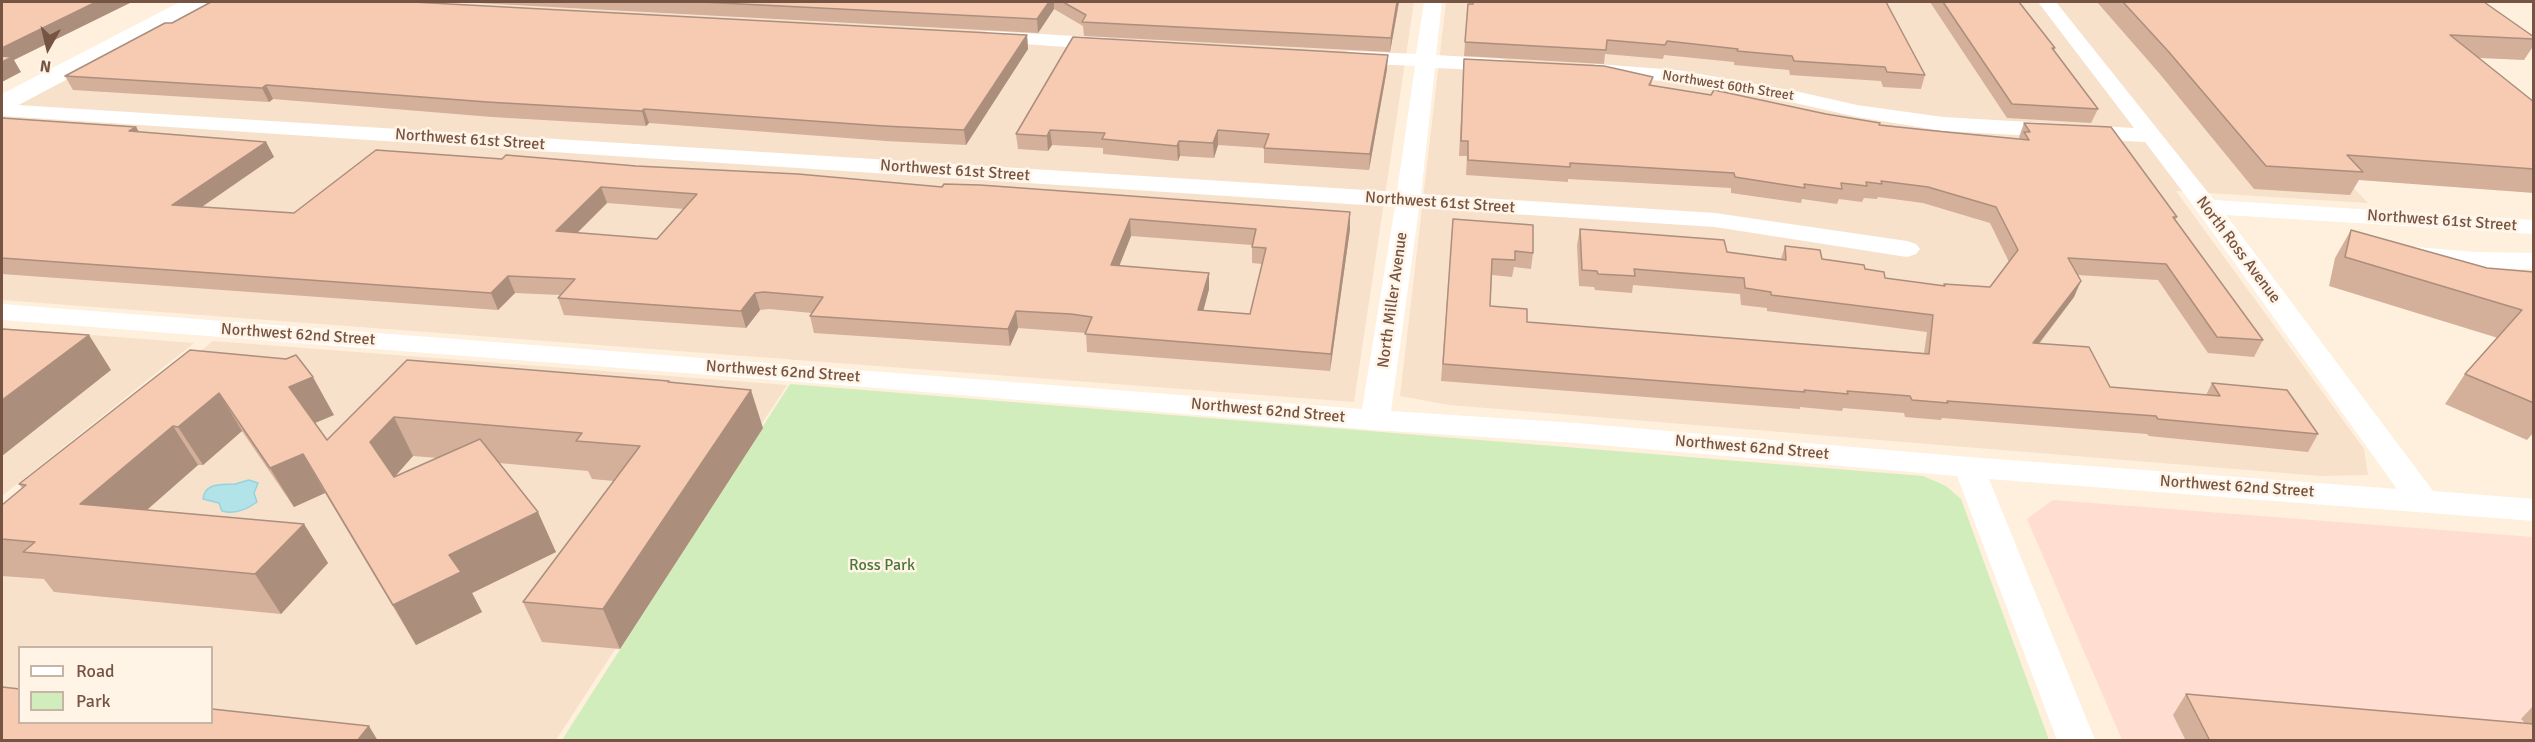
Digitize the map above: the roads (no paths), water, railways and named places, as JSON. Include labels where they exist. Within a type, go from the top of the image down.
[{"type":"street","points":[[2,104],[196,2]]},
{"type":"street","name":"North Miller Avenue","points":[[1375,420],[1408,201],[1433,2]]},
{"type":"street","name":"North Ross Avenue","points":[[2047,2],[2207,207],[2423,501]]},
{"type":"street","points":[[973,37],[1128,45]]},
{"type":"street","points":[[1329,56],[1519,66]]},
{"type":"street","name":"Northwest 60th Street","points":[[1577,69],[1677,76],[1795,97],[1857,111],[1943,124],[2151,136]]},
{"type":"street","name":"Northwest 61st Street","points":[[2,110],[1715,220],[1907,249]]},
{"type":"street","name":"Northwest 61st Street","points":[[2207,207],[2534,227]]},
{"type":"street","name":"Northwest 61st Street","points":[[2351,216],[2372,235],[2391,245],[2422,256],[2534,261]]},
{"type":"street","name":"Northwest 62nd Street","points":[[2,312],[877,379],[1375,420],[1588,434],[1969,467],[2534,510]]},
{"type":"street","points":[[1969,467],[2076,741]]},
{"type":"water","points":[[249,480],[258,483],[254,493],[257,502],[245,509],[236,512],[222,511],[219,503],[203,499],[204,494],[211,487]]},
{"type":"park label","name":"Ross Park","points":[[882,566]]}]
